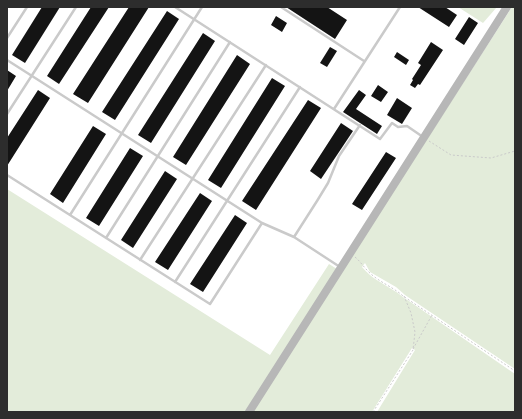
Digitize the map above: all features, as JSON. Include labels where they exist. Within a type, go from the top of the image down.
[{"type":"street","points":[[249,412],[507,7]]},
{"type":"lane","points":[[7,38],[27,7]]},
{"type":"lane","points":[[7,114],[76,7]]},
{"type":"lane","points":[[175,7],[380,139],[392,123],[398,128],[407,126],[423,137]]},
{"type":"lane","points":[[70,215],[202,7]]},
{"type":"lane","points":[[281,7],[364,61]]},
{"type":"lane","points":[[334,108],[400,7]]},
{"type":"lane","points":[[106,238],[230,42]]},
{"type":"lane","points":[[7,60],[262,223],[294,237],[340,268]]},
{"type":"lane","points":[[140,260],[266,65]]},
{"type":"lane","points":[[175,282],[300,87]]},
{"type":"lane","points":[[294,237],[328,183],[339,156],[360,125]]},
{"type":"lane","points":[[7,175],[210,304],[262,223]]},
{"type":"path","points":[[423,137],[451,155],[491,158],[515,151]]},
{"type":"path","points":[[350,252],[369,273],[380,281],[395,288],[403,296],[515,371]]},
{"type":"path","points":[[403,296],[411,314],[415,332],[413,350]]},
{"type":"path","points":[[373,412],[413,350],[432,315]]},
{"type":"green space","points":[[458,7],[497,7],[483,23]]},
{"type":"green space","points":[[512,7],[515,7],[515,369],[405,295],[396,287],[370,272],[365,263],[362,267],[373,277],[515,374],[515,412],[377,412],[415,350],[412,348],[372,412],[251,412]]},
{"type":"green space","points":[[7,189],[270,355],[329,264],[337,269],[246,412],[7,412]]},
{"type":"building","points":[[42,7],[60,7],[25,63],[12,55]]},
{"type":"building","points":[[91,7],[109,7],[59,84],[47,76]]},
{"type":"building","points":[[129,7],[149,7],[88,103],[73,94]]},
{"type":"building","points":[[286,7],[327,7],[347,20],[335,39]]},
{"type":"building","points":[[418,7],[445,7],[457,15],[449,27]]},
{"type":"building","points":[[167,11],[179,19],[115,120],[102,112]]},
{"type":"building","points":[[276,16],[287,23],[282,32],[271,25]]},
{"type":"building","points":[[469,17],[478,23],[464,45],[455,39]]},
{"type":"building","points":[[203,33],[215,41],[151,143],[138,135]]},
{"type":"building","points":[[431,42],[443,50],[420,85],[418,84],[415,88],[410,85],[413,80],[412,79],[421,65],[418,63]]},
{"type":"building","points":[[330,47],[337,51],[327,67],[320,63]]},
{"type":"building","points":[[397,52],[409,60],[406,65],[394,57]]},
{"type":"building","points":[[237,55],[250,64],[186,165],[173,157]]},
{"type":"building","points":[[7,70],[16,76],[7,91]]},
{"type":"building","points":[[272,78],[285,86],[221,188],[208,180]]},
{"type":"building","points":[[378,85],[388,92],[381,102],[371,96]]},
{"type":"building","points":[[38,90],[50,98],[7,166],[7,138]]},
{"type":"building","points":[[359,90],[366,95],[356,109],[382,126],[377,134],[343,112]]},
{"type":"building","points":[[397,98],[412,108],[402,124],[387,115]]},
{"type":"building","points":[[308,100],[321,108],[256,210],[242,201]]},
{"type":"building","points":[[341,123],[353,131],[321,179],[310,171]]},
{"type":"building","points":[[93,126],[106,134],[63,203],[50,194]]},
{"type":"building","points":[[130,148],[143,156],[99,226],[86,218]]},
{"type":"building","points":[[386,152],[396,158],[362,210],[352,204]]},
{"type":"building","points":[[165,171],[177,179],[133,248],[121,240]]},
{"type":"building","points":[[200,193],[212,201],[168,270],[155,262]]},
{"type":"building","points":[[235,215],[247,223],[203,292],[190,284]]}]
